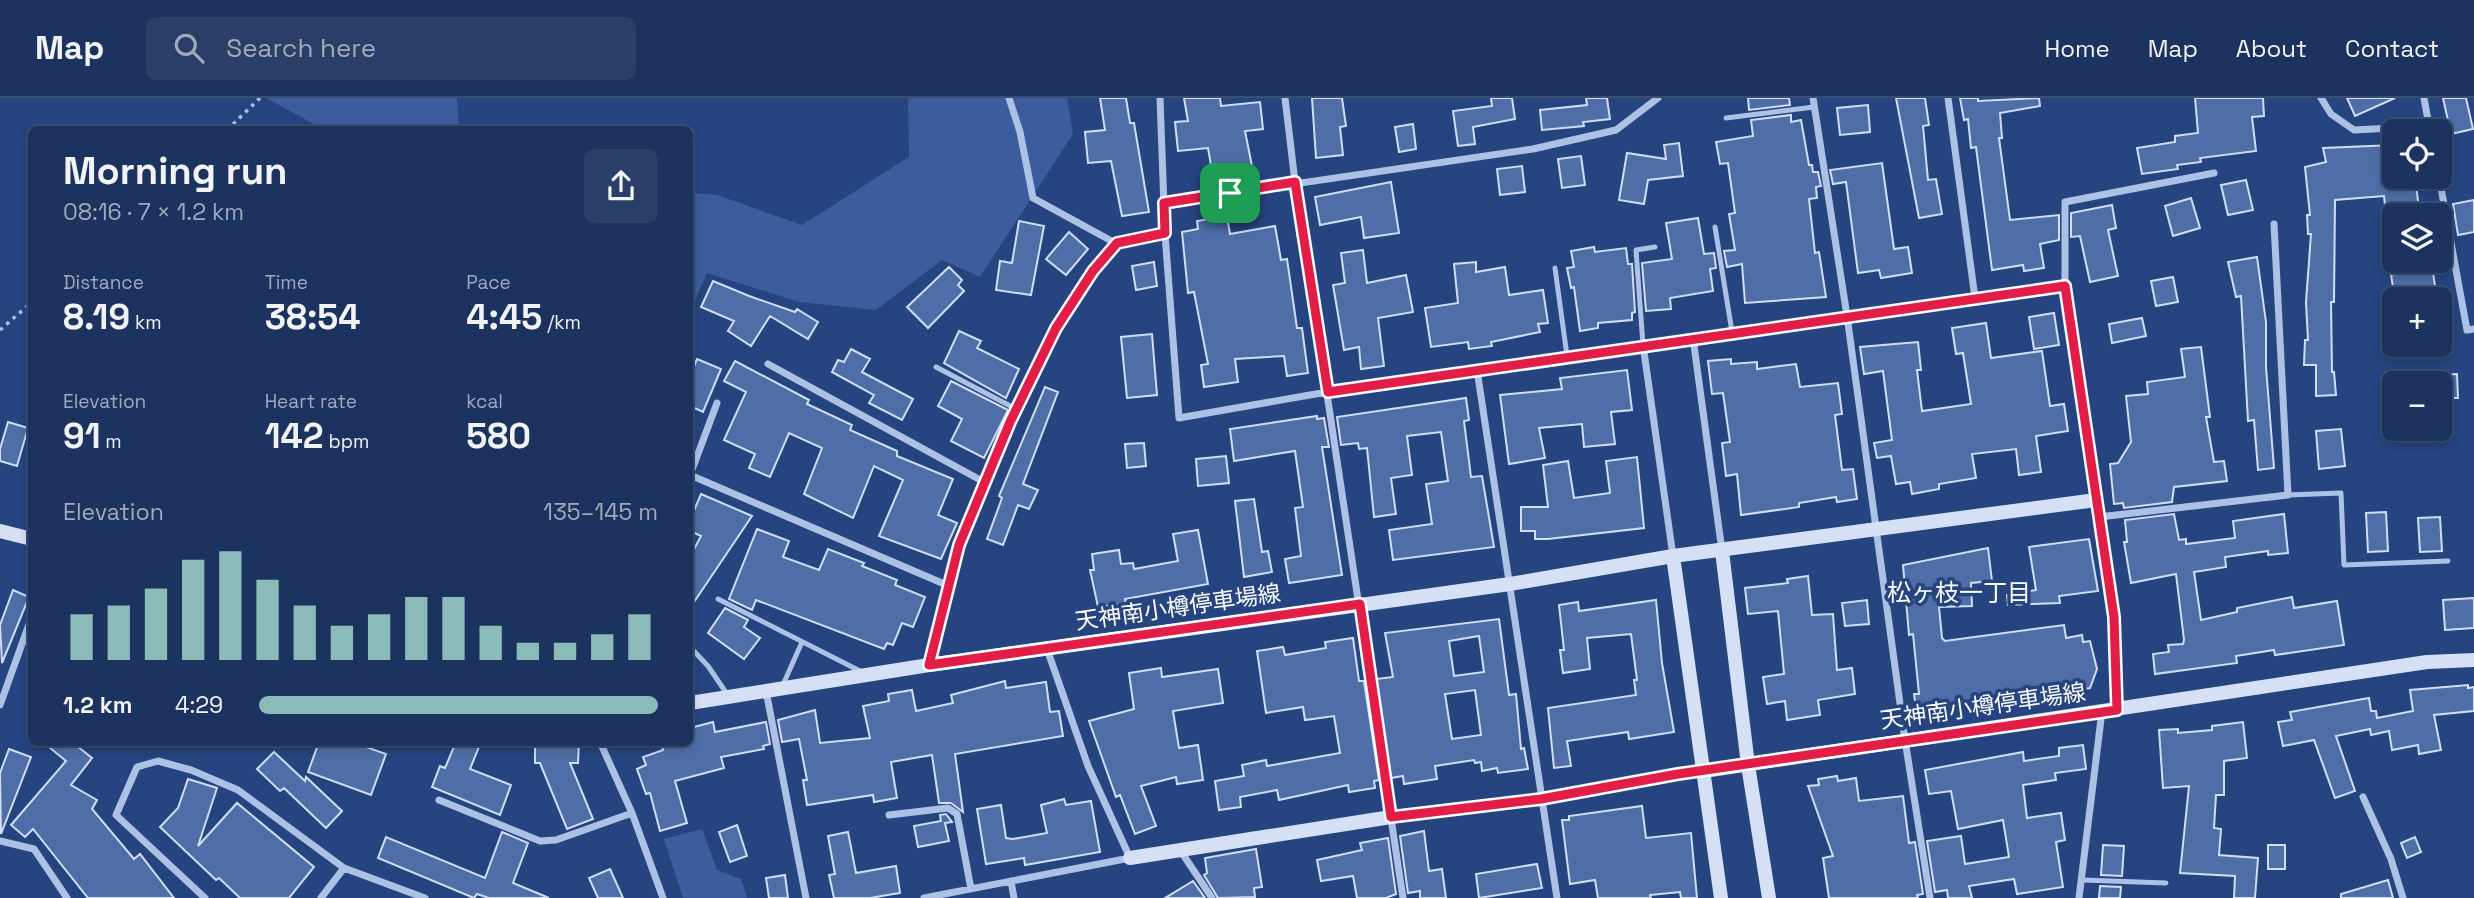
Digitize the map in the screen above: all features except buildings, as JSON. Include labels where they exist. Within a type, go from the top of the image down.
[{"type":"main road","name":"天神南小樽停車場線","points":[[693,702],[929,665],[1510,584],[1673,556],[2096,500]]},
{"type":"main road","points":[[0,531],[28,538]]},
{"type":"main road","points":[[1722,551],[1748,765],[1769,898]]},
{"type":"main road","points":[[1673,556],[1721,898]]},
{"type":"main road","name":"天神南小樽停車場線","points":[[1704,771],[2427,662],[2474,660]]},
{"type":"main road","points":[[1130,858],[1391,817]]},
{"type":"street","points":[[1009,98],[1020,132],[1032,198],[1117,243]]},
{"type":"street","points":[[1160,98],[1165,233],[1179,418],[1328,392],[1567,356],[2065,286]]},
{"type":"street","points":[[1285,98],[1295,182],[1403,898]]},
{"type":"street","points":[[1164,203],[1557,144],[1616,130],[1658,98]]},
{"type":"street","points":[[1813,98],[1930,898]]},
{"type":"street","points":[[1948,98],[1975,298]]},
{"type":"street","points":[[2321,98],[2331,114],[2354,130],[2382,130]]},
{"type":"street","points":[[2424,98],[2428,119]]},
{"type":"street","points":[[2080,898],[2110,711],[2114,617],[2065,286],[2065,202],[2214,173]]},
{"type":"street","points":[[2441,189],[2467,330],[2474,329]]},
{"type":"street","points":[[2099,517],[2288,495],[2274,224]]},
{"type":"street","points":[[929,665],[959,545],[1016,409],[1056,328],[1093,271],[1117,243],[1165,233]]},
{"type":"street","points":[[1693,338],[1722,551]]},
{"type":"street","points":[[1643,345],[1673,556]]},
{"type":"street","points":[[768,364],[984,482]]},
{"type":"street","points":[[1477,370],[1556,898]]},
{"type":"street","points":[[693,467],[718,403]]},
{"type":"street","points":[[693,476],[949,586]]},
{"type":"street","points":[[0,705],[28,627]]},
{"type":"street","points":[[925,898],[1130,858],[1088,766],[1047,649]]},
{"type":"street","points":[[766,691],[806,898]]},
{"type":"street","points":[[602,746],[632,813],[663,898]]},
{"type":"street","points":[[205,898],[116,815],[137,766],[158,761],[191,770],[238,790],[344,868],[425,898]]},
{"type":"street","points":[[1391,817],[1541,799],[1704,771]]},
{"type":"street","points":[[2363,797],[2403,898]]},
{"type":"street","points":[[439,800],[540,841],[556,840],[632,813]]},
{"type":"street","points":[[889,816],[948,808],[957,814],[971,889]]},
{"type":"street","points":[[0,841],[34,849],[67,898]]},
{"type":"street","points":[[1179,849],[1212,898]]},
{"type":"street","points":[[321,898],[344,868]]},
{"type":"street","points":[[1011,881],[1014,898]]},
{"type":"lane","points":[[1726,118],[1814,107]]},
{"type":"lane","points":[[1715,227],[1732,332]]},
{"type":"lane","points":[[1643,345],[1636,250],[1655,247]]},
{"type":"lane","points":[[1555,268],[1567,356]]},
{"type":"lane","points":[[936,367],[1016,409]]},
{"type":"lane","points":[[2288,495],[2342,493],[2344,565],[2448,561]]},
{"type":"lane","points":[[718,599],[867,675]]},
{"type":"lane","points":[[782,689],[802,642]]},
{"type":"lane","points":[[693,650],[708,666],[729,697]]},
{"type":"lane","points":[[2083,880],[2166,883]]},
{"type":"path","points":[[231,126],[260,98]]},
{"type":"path","points":[[0,330],[28,306]]},
{"type":"shaded area","points":[[266,98],[457,98],[459,126],[317,126]]},
{"type":"shaded area","points":[[908,98],[1067,98],[1073,134],[980,277],[942,260],[876,310],[799,302],[707,273],[693,304],[693,193],[717,195],[802,225],[909,157]]},
{"type":"shaded area","points":[[702,829],[717,870],[741,879],[747,898],[683,898],[664,839]]},
{"type":"district","name":"松ヶ枝一丁目","points":[[1959,593]]},
{"type":"route","points":[[1295,182],[1328,392],[2065,286],[2114,617],[2117,710],[1678,774],[1541,799],[1391,817],[1360,604],[929,665],[959,545],[992,462],[1056,328],[1093,271],[1117,243],[1165,233],[1164,203],[1230,193],[1295,182]]}]
